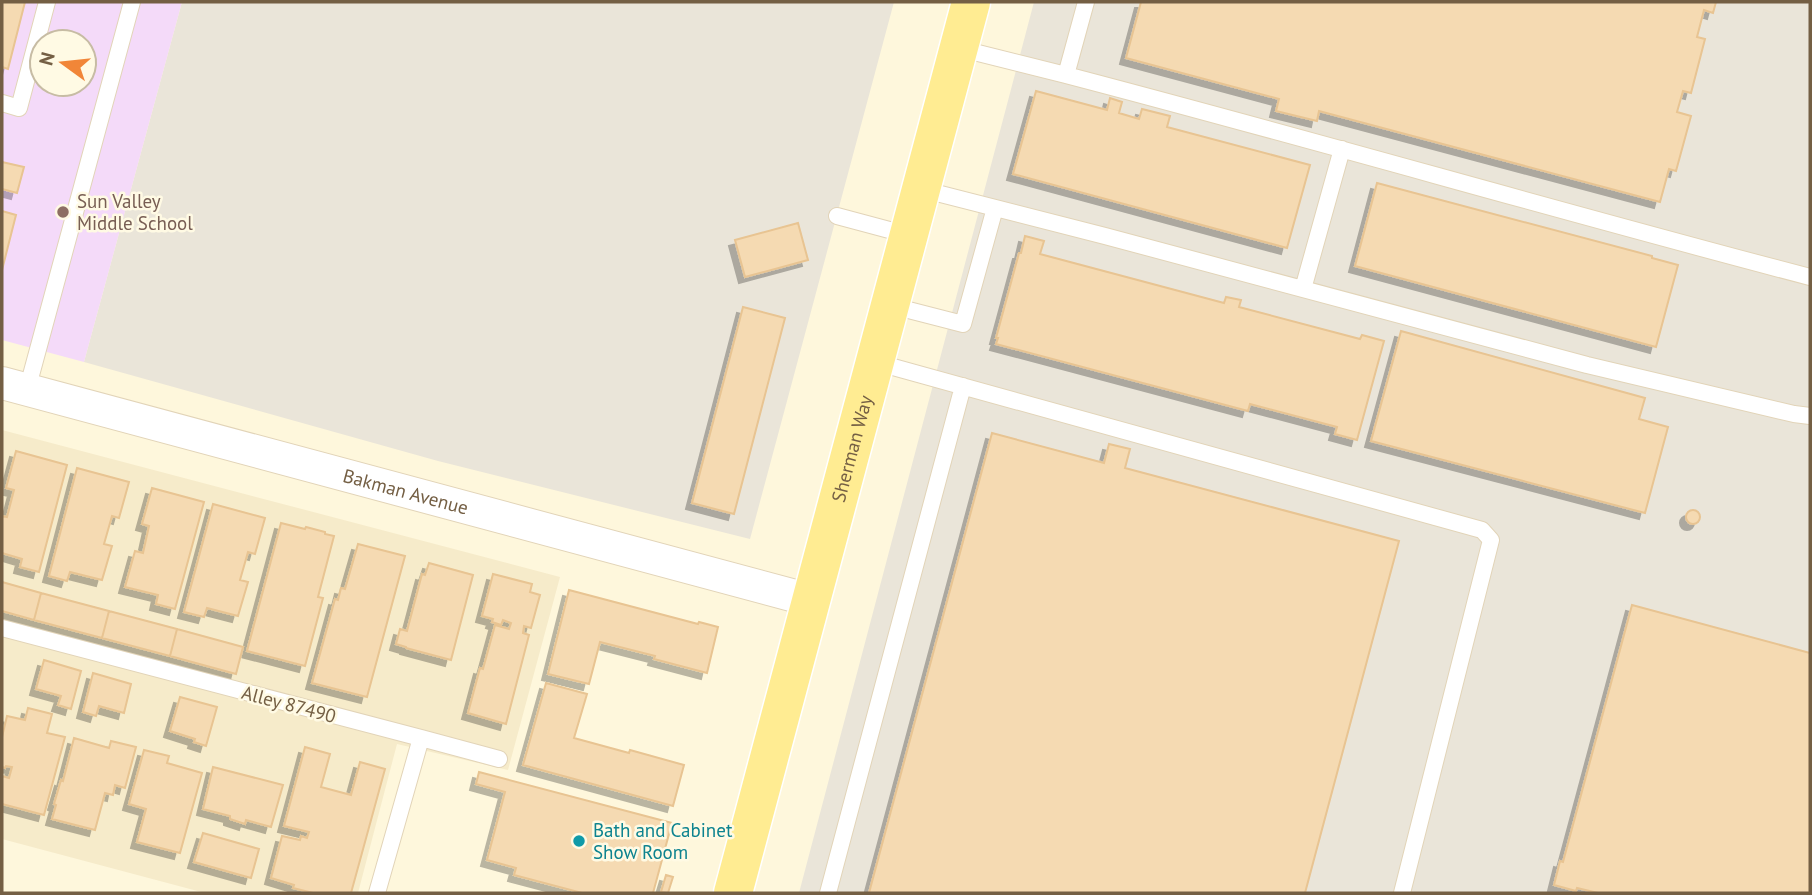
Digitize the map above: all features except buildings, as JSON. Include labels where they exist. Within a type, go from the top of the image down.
[{"type":"main road","name":"Sherman Way","points":[[733,893],[971,2]]},
{"type":"street","name":"Bakman Avenue","points":[[15,387],[810,600]]},
{"type":"lane","points":[[2,103],[19,108],[47,2]]},
{"type":"lane","points":[[15,387],[132,2]]},
{"type":"lane","points":[[1066,75],[1086,2]]},
{"type":"lane","points":[[958,48],[1342,149],[1570,214],[1810,277]]},
{"type":"lane","points":[[1303,289],[1342,149]]},
{"type":"lane","points":[[920,189],[1587,365],[1810,416]]},
{"type":"lane","points":[[889,305],[962,324],[995,208]]},
{"type":"lane","points":[[837,216],[908,235]]},
{"type":"lane","points":[[874,362],[1482,530],[1491,540],[1402,893]]},
{"type":"lane","points":[[828,893],[963,386]]},
{"type":"lane","name":"Alley 87490","points":[[2,628],[499,759]]},
{"type":"lane","points":[[377,893],[421,738]]},
{"type":"shaded area","name":"Sun Valley Middle School","points":[[2,2],[182,2],[84,362],[2,340]]},
{"type":"shaded area","points":[[182,2],[894,2],[750,539],[438,461],[84,362]]},
{"type":"shaded area","points":[[1034,2],[1810,2],[1810,893],[799,893]]},
{"type":"shaded area","points":[[2,430],[560,577],[508,770],[397,744],[358,893],[205,893],[2,839]]},
{"type":"place","name":"Sun Valley Middle School","points":[[63,212]]},
{"type":"place","name":"Bath and Cabinet Show Room","points":[[579,841]]}]
